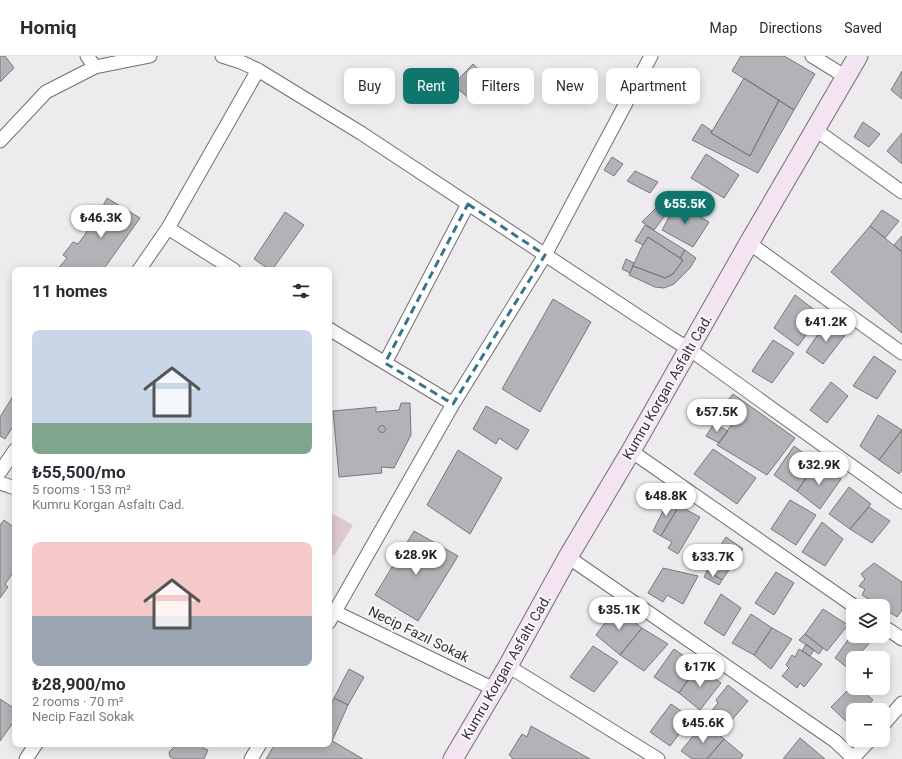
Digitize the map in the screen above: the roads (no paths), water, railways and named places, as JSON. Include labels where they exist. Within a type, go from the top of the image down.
[{"type":"main road","name":"Kumru Korgan Asfaltı Cad.","points":[[453,759],[508,666],[568,557],[631,451],[749,242],[858,56]]},
{"type":"street","points":[[87,56],[95,67]]},
{"type":"street","points":[[0,141],[46,92],[95,67],[150,56]]},
{"type":"street","points":[[222,56],[243,59],[258,70],[361,133],[689,349],[902,502]]},
{"type":"street","points":[[332,612],[453,404],[545,255],[651,56]]},
{"type":"street","points":[[812,56],[846,77]]},
{"type":"street","points":[[141,267],[168,228],[258,70]]},
{"type":"street","points":[[816,130],[902,192]]},
{"type":"street","points":[[385,363],[468,204]]},
{"type":"street","points":[[168,228],[229,267]]},
{"type":"street","points":[[749,242],[902,353]]},
{"type":"street","points":[[332,331],[453,404]]},
{"type":"street","points":[[631,451],[846,600]]},
{"type":"street","points":[[0,472],[12,454]]},
{"type":"street","points":[[0,483],[12,487]]},
{"type":"street","points":[[568,557],[835,741],[853,759],[864,747]]},
{"type":"street","name":"Necip Fazıl Sokak","points":[[332,614],[494,689]]},
{"type":"street","points":[[890,631],[902,640]]},
{"type":"street","points":[[508,666],[658,759]]},
{"type":"street","points":[[890,717],[902,703]]},
{"type":"street","points":[[26,759],[34,747]]},
{"type":"street","points":[[252,759],[258,747]]}]
